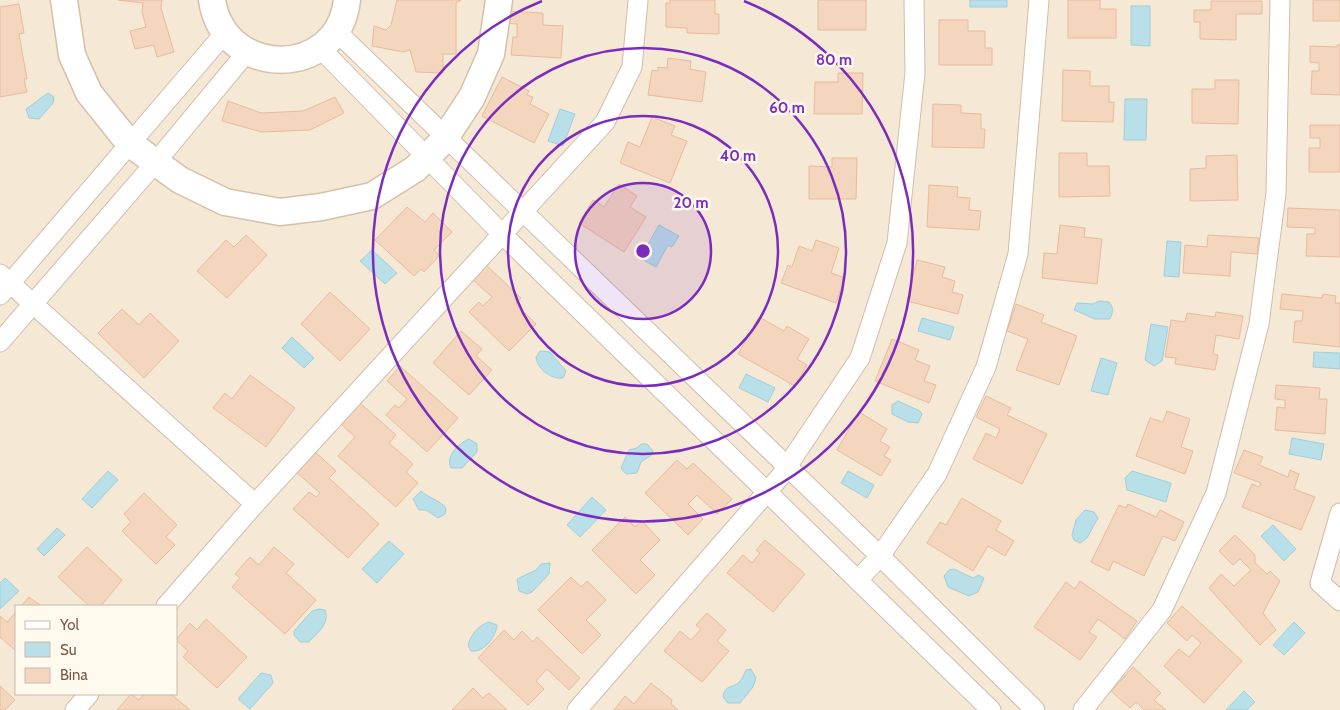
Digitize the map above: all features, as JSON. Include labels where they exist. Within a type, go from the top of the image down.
[{"type":"street","points":[[64,0],[72,55],[89,92],[129,143],[180,180],[225,202],[280,212],[321,207],[372,196],[415,169],[436,147],[472,97],[491,54],[499,0]]},
{"type":"street","points":[[212,0],[214,14],[224,34],[237,47],[276,61],[299,58],[328,40],[345,11],[347,0]]},
{"type":"street","points":[[167,605],[255,504],[504,235],[604,122],[632,67],[638,0]]},
{"type":"street","points":[[577,710],[767,492],[786,468],[860,358],[897,243],[915,73],[914,0]]},
{"type":"street","points":[[858,580],[880,556],[937,474],[986,367],[1018,254],[1039,0]]},
{"type":"street","points":[[1084,710],[1162,610],[1216,493],[1260,314],[1276,193],[1280,0]]},
{"type":"street","points":[[224,34],[3,284],[32,304],[255,504]]},
{"type":"street","points":[[328,40],[436,147],[504,235],[991,710]]},
{"type":"street","points":[[328,40],[436,147],[524,212],[786,468],[880,556],[1035,710]]},
{"type":"street","points":[[0,342],[155,163],[247,52]]},
{"type":"street","points":[[1340,513],[1320,583],[1340,601]]},
{"type":"street","points":[[75,710],[88,695]]},
{"type":"shaded area","points":[[0,0],[1340,0],[1340,710],[0,710]]},
{"type":"water","points":[[970,0],[1007,0],[1007,7],[970,7]]},
{"type":"water","points":[[1131,6],[1150,6],[1150,46],[1131,45]]},
{"type":"water","points":[[48,93],[54,97],[53,103],[39,119],[29,118],[26,109]]},
{"type":"water","points":[[1125,99],[1147,99],[1146,140],[1124,140]]},
{"type":"water","points":[[560,109],[575,114],[563,146],[548,141]]},
{"type":"water","points":[[659,225],[679,236],[672,247],[668,245],[656,267],[640,258]]},
{"type":"water","points":[[1167,241],[1181,242],[1179,277],[1164,276]]},
{"type":"water","points":[[372,250],[397,273],[385,284],[360,261]]},
{"type":"water","points":[[1099,301],[1111,304],[1112,314],[1110,319],[1095,319],[1074,310],[1077,303],[1093,304]]},
{"type":"water","points":[[922,318],[954,327],[950,340],[918,331]]},
{"type":"water","points":[[1151,324],[1168,327],[1162,361],[1154,366],[1145,360]]},
{"type":"water","points":[[292,337],[314,358],[304,368],[282,348]]},
{"type":"water","points":[[540,351],[550,352],[566,371],[563,378],[554,377],[546,373],[539,366],[536,357]]},
{"type":"water","points":[[1314,352],[1340,353],[1340,369],[1313,367]]},
{"type":"water","points":[[1101,358],[1117,363],[1108,395],[1091,391]]},
{"type":"water","points":[[746,374],[775,388],[768,402],[739,388]]},
{"type":"water","points":[[898,401],[920,411],[922,414],[918,423],[908,422],[892,414],[892,405]]},
{"type":"water","points":[[1292,438],[1324,444],[1321,460],[1289,454]]},
{"type":"water","points":[[469,439],[477,444],[477,452],[462,468],[451,468],[450,459],[454,450]]},
{"type":"water","points":[[641,444],[647,444],[653,451],[653,454],[641,462],[637,473],[626,474],[621,468],[629,450],[637,448]]},
{"type":"water","points":[[108,471],[118,480],[92,508],[82,499]]},
{"type":"water","points":[[848,471],[874,485],[867,498],[841,483]]},
{"type":"water","points":[[1132,471],[1171,483],[1166,502],[1127,490],[1125,478]]},
{"type":"water","points":[[421,491],[443,505],[446,508],[445,514],[438,518],[426,510],[419,510],[413,499]]},
{"type":"water","points":[[592,497],[606,510],[580,537],[567,525]]},
{"type":"water","points":[[1085,510],[1094,512],[1098,518],[1087,538],[1080,543],[1074,540],[1072,535],[1076,520]]},
{"type":"water","points":[[1273,525],[1296,549],[1284,561],[1261,536]]},
{"type":"water","points":[[57,528],[65,535],[44,556],[37,549]]},
{"type":"water","points":[[389,541],[404,554],[377,583],[362,569]]},
{"type":"water","points":[[550,563],[549,574],[532,592],[527,594],[519,591],[517,579],[536,570],[541,564]]},
{"type":"water","points":[[954,569],[973,578],[979,575],[984,578],[978,592],[969,596],[948,587],[944,576],[949,570]]},
{"type":"water","points":[[5,578],[19,591],[0,609],[0,583]]},
{"type":"water","points":[[325,610],[326,615],[322,628],[309,642],[300,642],[294,635],[294,631],[312,611]]},
{"type":"water","points":[[489,622],[497,625],[492,639],[485,647],[471,651],[468,646],[473,634],[482,625]]},
{"type":"water","points":[[1294,622],[1305,633],[1284,655],[1273,645]]},
{"type":"water","points":[[751,669],[756,678],[753,687],[740,703],[728,703],[723,697],[725,690],[738,683],[746,670]]},
{"type":"water","points":[[261,673],[271,675],[273,683],[250,709],[238,699]]},
{"type":"water","points":[[1244,691],[1255,702],[1247,710],[1226,710]]},
{"type":"building","points":[[118,0],[162,0],[161,8],[174,52],[157,57],[154,45],[135,49],[130,31],[146,27],[142,12],[143,3]]},
{"type":"building","points":[[397,0],[461,0],[456,3],[456,54],[443,54],[443,73],[416,72],[410,50],[403,52],[372,46],[374,26],[386,30],[391,25]]},
{"type":"building","points":[[670,0],[715,0],[715,14],[719,14],[719,34],[687,33],[687,28],[666,27],[666,3],[670,3]]},
{"type":"building","points":[[818,0],[866,0],[866,30],[818,30]]},
{"type":"building","points":[[1068,0],[1100,0],[1100,9],[1116,9],[1116,38],[1068,38]]},
{"type":"building","points":[[1313,0],[1340,0],[1340,21],[1313,21]]},
{"type":"building","points":[[1211,1],[1262,1],[1262,14],[1236,14],[1236,40],[1200,39],[1200,22],[1194,22],[1194,10],[1211,10]]},
{"type":"building","points":[[19,4],[24,33],[19,34],[27,79],[24,79],[27,92],[0,97],[0,7]]},
{"type":"building","points":[[503,11],[543,13],[543,25],[563,26],[561,58],[511,55],[513,37],[517,37],[517,24],[502,23]]},
{"type":"building","points":[[939,20],[968,20],[968,31],[985,31],[985,48],[992,48],[992,65],[939,65]]},
{"type":"building","points":[[1337,45],[1340,45],[1340,95],[1311,94],[1312,71],[1319,71],[1319,63],[1310,62],[1310,46],[1337,47]]},
{"type":"building","points":[[668,58],[691,61],[690,69],[706,72],[702,102],[648,95],[652,70],[658,71],[658,67],[667,68]]},
{"type":"building","points":[[1063,70],[1090,71],[1090,86],[1109,86],[1109,102],[1114,102],[1113,122],[1062,121]]},
{"type":"building","points":[[838,73],[863,73],[862,114],[814,114],[815,82],[838,82]]},
{"type":"building","points":[[502,77],[529,91],[527,95],[533,97],[530,104],[549,114],[534,143],[482,116]]},
{"type":"building","points":[[1215,80],[1239,80],[1238,124],[1192,123],[1192,89],[1215,89]]},
{"type":"building","points":[[335,97],[344,113],[310,130],[262,132],[222,121],[228,101],[261,113],[303,111]]},
{"type":"building","points":[[933,104],[961,105],[961,113],[981,114],[981,129],[985,129],[984,148],[932,147]]},
{"type":"building","points":[[652,117],[675,126],[671,135],[687,141],[670,183],[620,163],[628,142],[640,147]]},
{"type":"building","points":[[1310,125],[1340,125],[1340,172],[1309,172],[1309,148],[1320,148],[1320,138],[1310,138]]},
{"type":"building","points":[[1059,153],[1087,153],[1087,166],[1109,166],[1110,196],[1059,197]]},
{"type":"building","points":[[1237,155],[1238,200],[1190,201],[1190,169],[1206,168],[1206,156]]},
{"type":"building","points":[[832,158],[857,158],[856,199],[809,199],[809,166],[832,167]]},
{"type":"building","points":[[619,184],[637,196],[630,207],[646,217],[624,252],[579,223],[593,200],[604,207]]},
{"type":"building","points":[[929,185],[958,187],[957,197],[970,198],[969,210],[981,211],[979,230],[927,227]]},
{"type":"building","points":[[407,207],[425,222],[433,213],[452,232],[434,250],[439,256],[424,272],[421,269],[414,276],[375,240]]},
{"type":"building","points":[[1288,208],[1340,210],[1340,257],[1306,256],[1307,234],[1315,234],[1315,228],[1287,227]]},
{"type":"building","points":[[1060,225],[1085,228],[1084,237],[1102,239],[1097,284],[1042,278],[1044,253],[1057,254]]},
{"type":"building","points":[[246,235],[267,255],[227,298],[197,271],[226,240],[234,247]]},
{"type":"building","points":[[1208,235],[1259,238],[1257,254],[1231,252],[1230,276],[1183,273],[1185,245],[1207,247]]},
{"type":"building","points":[[816,240],[839,248],[831,273],[845,278],[836,303],[781,283],[788,265],[792,267],[799,246],[812,251]]},
{"type":"building","points":[[917,260],[945,267],[942,277],[955,281],[952,292],[963,295],[958,314],[907,301]]},
{"type":"building","points":[[485,264],[521,298],[516,304],[536,324],[509,351],[469,312],[479,302],[483,306],[492,297],[471,278]]},
{"type":"building","points":[[330,292],[370,329],[340,361],[301,324]]},
{"type":"building","points":[[1282,294],[1322,298],[1323,294],[1336,296],[1335,303],[1340,303],[1340,347],[1293,342],[1295,321],[1302,321],[1303,311],[1280,309]]},
{"type":"building","points":[[1016,304],[1044,315],[1041,322],[1077,336],[1059,385],[1016,370],[1028,339],[1007,331]]},
{"type":"building","points":[[122,309],[139,325],[150,313],[179,341],[144,378],[98,333]]},
{"type":"building","points":[[1216,312],[1243,316],[1239,339],[1216,335],[1213,354],[1218,355],[1215,370],[1175,364],[1176,358],[1165,357],[1171,320],[1185,322],[1187,313],[1215,317]]},
{"type":"building","points":[[759,317],[784,331],[787,326],[809,339],[797,359],[807,365],[795,386],[738,354]]},
{"type":"building","points":[[461,331],[482,349],[476,356],[492,370],[469,395],[433,363]]},
{"type":"building","points":[[892,339],[919,350],[915,360],[930,366],[924,381],[936,385],[929,403],[875,381]]},
{"type":"building","points":[[400,366],[458,418],[427,452],[386,415],[395,405],[399,408],[407,399],[387,381]]},
{"type":"building","points":[[250,375],[295,408],[266,447],[213,408],[225,393],[232,399]]},
{"type":"building","points":[[1276,385],[1320,388],[1319,399],[1327,399],[1325,434],[1275,430],[1277,407],[1285,408],[1285,400],[1275,399]]},
{"type":"building","points":[[986,396],[1011,408],[1007,415],[1047,434],[1022,484],[973,459],[986,433],[996,438],[1000,429],[976,417]]},
{"type":"building","points":[[360,403],[396,435],[389,443],[413,464],[406,472],[418,483],[396,507],[338,456],[355,437],[341,424]]},
{"type":"building","points":[[1167,411],[1190,419],[1181,447],[1193,451],[1185,474],[1136,456],[1150,418],[1163,422]]},
{"type":"building","points":[[859,412],[887,429],[880,441],[890,447],[884,456],[891,460],[881,476],[837,450]]},
{"type":"building","points":[[313,450],[336,471],[329,478],[379,524],[348,558],[293,509],[309,492],[316,497],[320,493],[295,471]]},
{"type":"building","points":[[1244,450],[1263,457],[1259,465],[1288,477],[1290,470],[1299,474],[1294,489],[1315,497],[1301,530],[1242,507],[1252,484],[1259,487],[1261,483],[1234,473]]},
{"type":"building","points":[[677,460],[687,469],[693,463],[732,499],[717,514],[697,495],[688,504],[703,519],[688,535],[645,493]]},
{"type":"building","points":[[144,493],[177,525],[166,537],[175,545],[156,564],[122,531],[131,522],[124,514]]},
{"type":"building","points":[[962,498],[1001,521],[996,530],[1014,541],[1005,556],[988,546],[973,571],[927,543],[940,522],[946,525]]},
{"type":"building","points":[[1128,504],[1156,517],[1160,510],[1184,522],[1175,541],[1163,536],[1144,576],[1113,561],[1109,571],[1091,562],[1119,505],[1126,508]]},
{"type":"building","points":[[625,517],[635,527],[642,521],[660,540],[640,560],[655,575],[636,594],[592,550]]},
{"type":"building","points":[[1235,535],[1255,555],[1255,563],[1267,574],[1270,571],[1280,581],[1263,613],[1276,630],[1260,645],[1209,588],[1221,574],[1234,586],[1251,570],[1240,559],[1233,565],[1219,551]]},
{"type":"building","points":[[765,540],[805,574],[773,612],[727,573],[743,555],[752,563],[760,553],[756,550]]},
{"type":"building","points":[[87,547],[122,580],[102,605],[88,605],[58,577]]},
{"type":"building","points":[[274,547],[294,564],[286,573],[316,600],[285,634],[232,587],[240,578],[235,574],[250,557],[259,565]]},
{"type":"building","points":[[571,577],[581,587],[587,581],[606,600],[586,620],[601,635],[582,654],[538,610]]},
{"type":"building","points":[[1080,581],[1137,621],[1125,639],[1098,619],[1089,632],[1097,637],[1080,660],[1034,627],[1066,582],[1075,589]]},
{"type":"building","points":[[29,597],[40,605],[22,605]]},
{"type":"building","points":[[1182,606],[1242,661],[1204,703],[1164,666],[1179,649],[1189,657],[1201,643],[1192,635],[1187,641],[1167,623]]},
{"type":"building","points":[[15,613],[15,650],[0,637],[0,616],[7,622]]},
{"type":"building","points":[[707,613],[726,630],[717,641],[729,651],[702,682],[664,651],[680,631],[691,640],[701,629],[696,625]]},
{"type":"building","points":[[206,619],[247,657],[217,688],[183,657],[188,651],[178,642],[178,638],[190,623],[197,630]]},
{"type":"building","points":[[504,630],[514,640],[522,631],[533,642],[537,637],[580,678],[569,690],[547,669],[536,681],[544,689],[528,705],[478,658]]},
{"type":"building","points":[[1133,667],[1161,693],[1154,700],[1166,710],[1144,710],[1136,702],[1130,708],[1111,691]]},
{"type":"building","points":[[651,683],[672,700],[671,704],[678,710],[614,710],[625,696],[634,704]]},
{"type":"building","points":[[0,686],[15,700],[5,710],[0,710]]},
{"type":"building","points":[[473,688],[483,698],[489,693],[507,710],[452,710]]},
{"type":"building","points":[[130,695],[139,700],[143,695],[172,695],[190,710],[117,710]]}]
